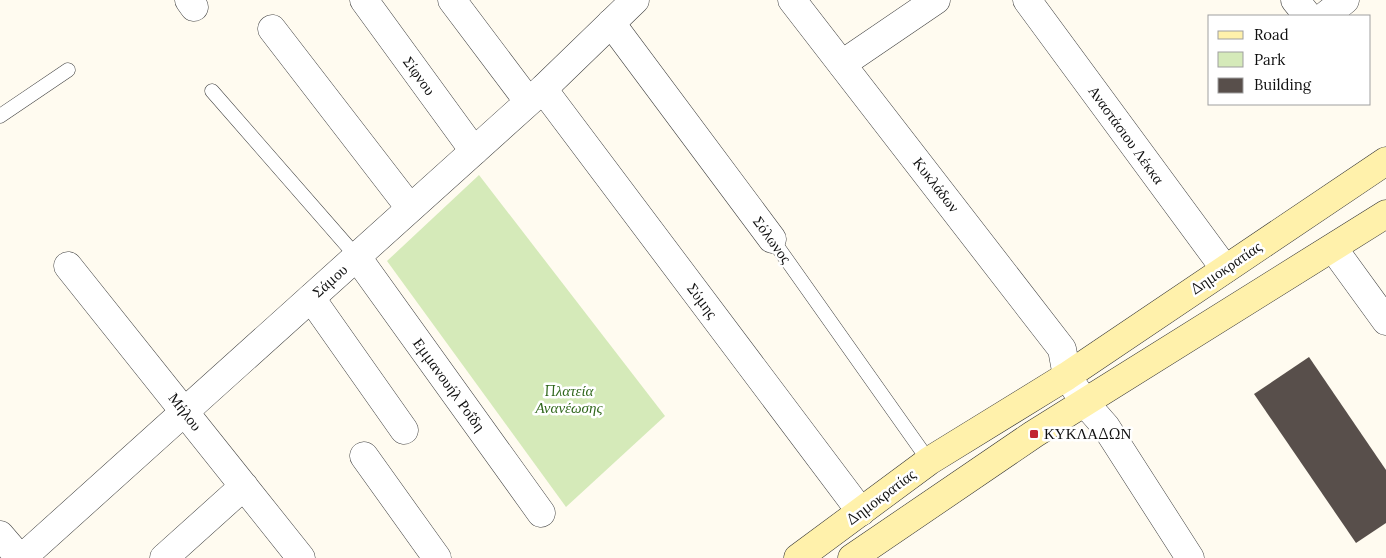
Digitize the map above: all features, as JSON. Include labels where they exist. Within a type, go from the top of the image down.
[{"type":"main road","name":"Δημοκρατίας","points":[[798,558],[929,460],[1067,376],[1386,162]]},
{"type":"main road","points":[[859,556],[1034,434],[1386,214]]},
{"type":"street","name":"Σίφνου","points":[[364,0],[474,151]]},
{"type":"street","name":"Σύμης","points":[[452,0],[535,95],[861,512]]},
{"type":"street","name":"Σάμου","points":[[24,558],[474,151],[635,0]]},
{"type":"street","name":"Κυκλάδων","points":[[792,0],[1062,349],[1067,376]]},
{"type":"street","points":[[842,64],[936,0]]},
{"type":"street","name":"Αναστάσιου Λέκκα","points":[[1027,0],[1225,269]]},
{"type":"street","points":[[1295,0],[1307,15]]},
{"type":"street","points":[[1325,15],[1345,0]]},
{"type":"street","name":"Σόλωνος","points":[[611,23],[772,239]]},
{"type":"street","points":[[272,29],[410,208]]},
{"type":"street","points":[[1332,248],[1386,321]]},
{"type":"street","name":"Εμμανουήλ Ροΐδη","points":[[357,257],[541,512]]},
{"type":"street","name":"Μήλου","points":[[68,266],[301,558]]},
{"type":"street","points":[[311,298],[404,430]]},
{"type":"street","points":[[1067,376],[1085,403],[1106,427],[1190,558]]},
{"type":"street","points":[[364,456],[437,558]]},
{"type":"street","points":[[164,558],[244,486]]},
{"type":"street","points":[[0,535],[12,549],[24,558]]},
{"type":"lane","points":[[0,116],[68,70]]},
{"type":"lane","points":[[212,91],[357,257]]},
{"type":"lane","name":"Σόλωνος","points":[[772,239],[929,460]]},
{"type":"green space","name":"Πλατεία Ανανέωσης","points":[[479,175],[665,416],[566,507],[387,261]]},
{"type":"building","points":[[1309,357],[1386,470],[1386,523],[1356,543],[1254,394]]},
{"type":"place","name":"ΚΥΚΛΑΔΩΝ","points":[[1034,434]]}]
